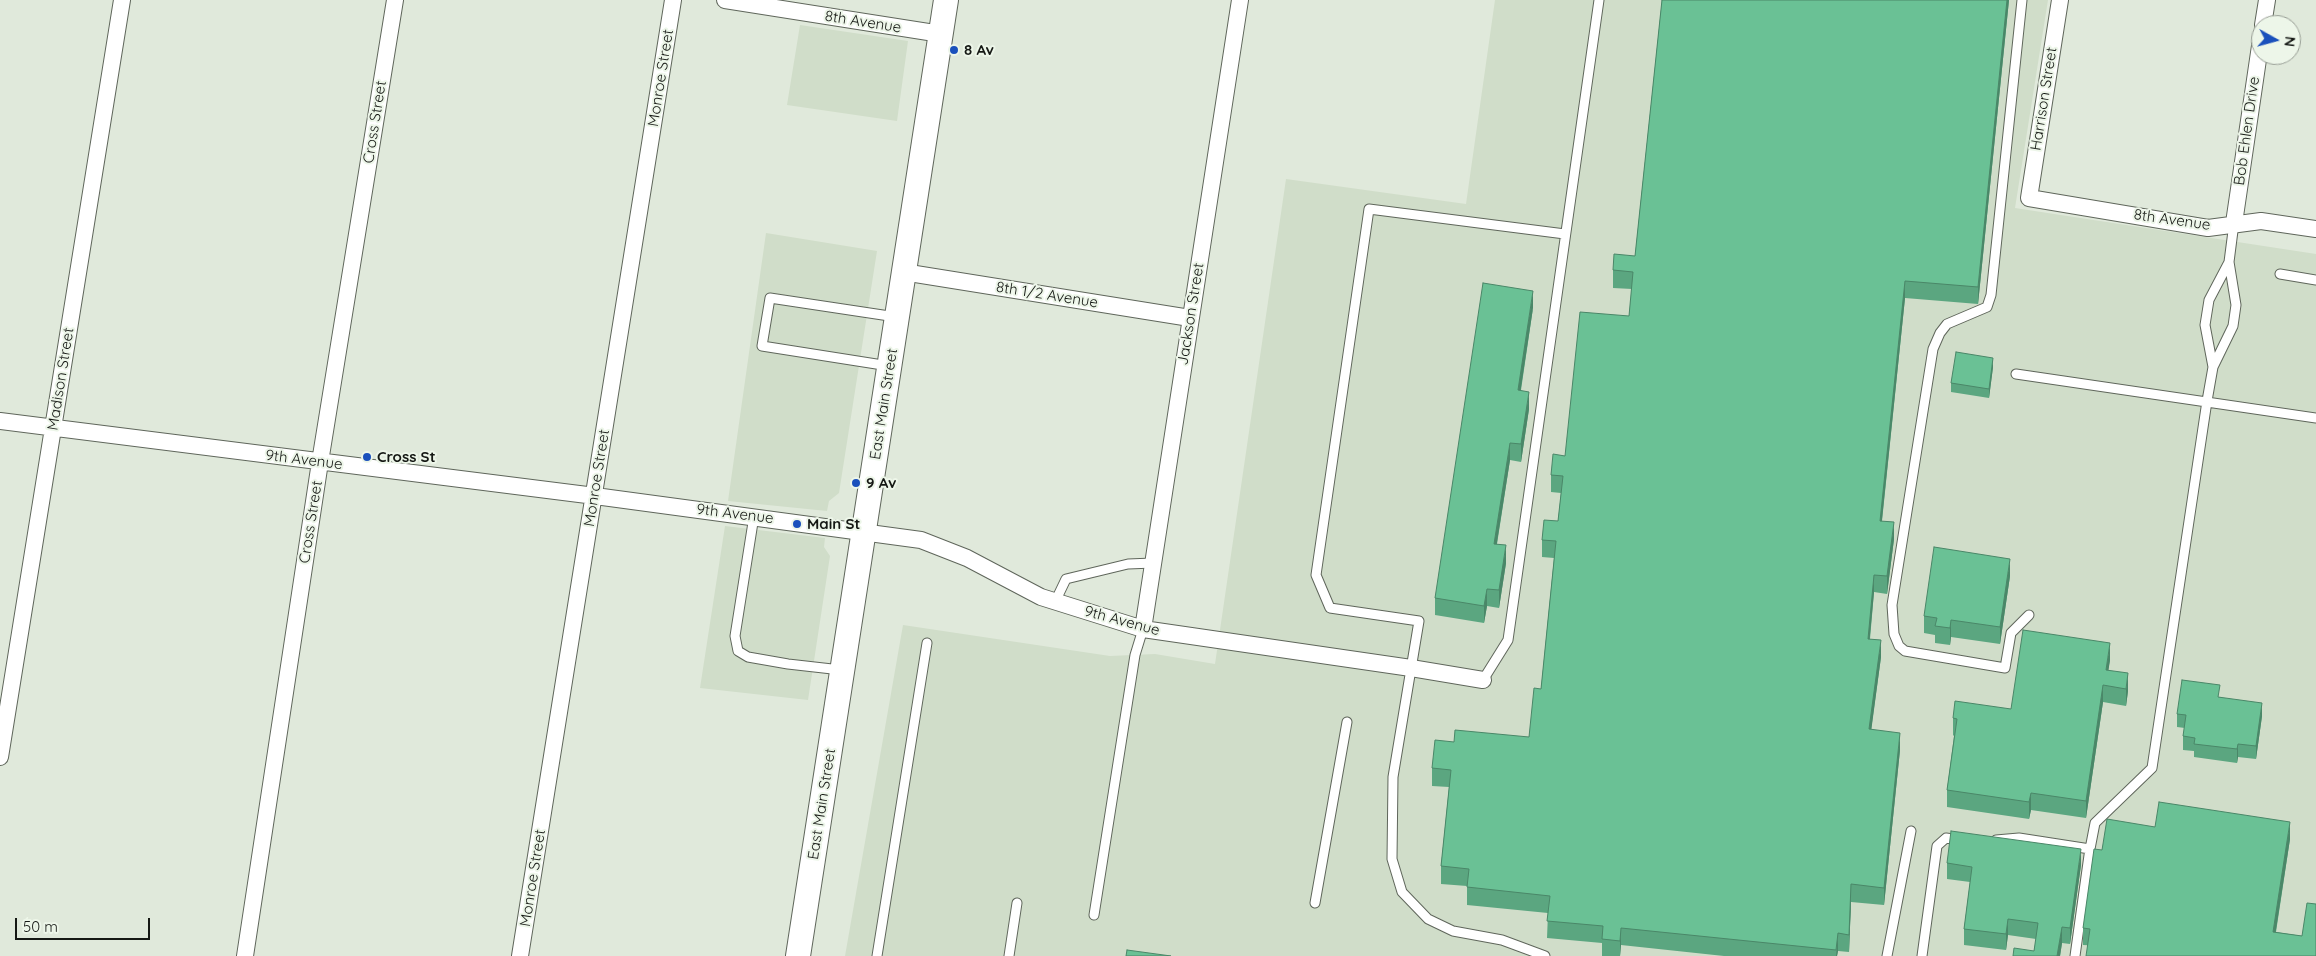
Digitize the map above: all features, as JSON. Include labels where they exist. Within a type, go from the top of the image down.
[{"type":"main road","name":"East Main Street","points":[[798,956],[946,0]]},
{"type":"street","name":"Madison Street","points":[[0,757],[122,0]]},
{"type":"street","name":"Cross Street","points":[[245,956],[320,462],[395,0]]},
{"type":"street","name":"Monroe Street","points":[[520,956],[673,0]]},
{"type":"street","name":"8th Avenue","points":[[725,0],[941,34]]},
{"type":"street","name":"Jackson Street","points":[[1143,629],[1240,0]]},
{"type":"street","name":"Harrison Street","points":[[2029,198],[2060,0]]},
{"type":"street","points":[[2265,15],[2267,0]]},
{"type":"street","name":"Bob Ehlen Drive","points":[[2234,223],[2257,65]]},
{"type":"street","name":"8th Avenue","points":[[2029,198],[2208,228],[2234,223],[2261,221],[2316,228]]},
{"type":"street","name":"8th 1/2 Avenue","points":[[904,272],[1190,318]]},
{"type":"street","name":"9th Avenue","points":[[0,421],[754,516],[921,540],[967,558],[1041,598],[1143,629],[1483,680]]},
{"type":"lane","points":[[1483,680],[1508,640],[1599,0]]},
{"type":"lane","points":[[2022,0],[1991,295],[1987,307],[1947,324],[1940,333],[1933,350],[1892,605],[1894,634],[1899,646],[1905,651],[2005,668],[2011,633],[2029,615]]},
{"type":"lane","points":[[1545,956],[1502,940],[1453,930],[1428,919],[1402,892],[1392,858],[1393,777],[1418,621],[1330,608],[1316,575],[1369,209],[1565,234]]},
{"type":"lane","points":[[2213,367],[2205,325],[2209,300],[2228,262],[2234,223]]},
{"type":"lane","points":[[2075,956],[2095,823],[2152,768],[2213,367],[2233,326],[2236,306],[2228,262]]},
{"type":"lane","points":[[2280,274],[2316,280]]},
{"type":"lane","points":[[890,366],[762,346],[770,298],[897,317]]},
{"type":"lane","points":[[2016,374],[2316,418]]},
{"type":"lane","points":[[754,516],[735,636],[738,651],[748,657],[788,664],[843,670]]},
{"type":"lane","points":[[1055,602],[1066,579],[1128,564],[1153,563]]},
{"type":"lane","points":[[1094,915],[1135,655],[1143,629]]},
{"type":"lane","points":[[877,956],[927,644]]},
{"type":"lane","points":[[1315,903],[1347,722]]},
{"type":"lane","points":[[1887,956],[1911,831]]},
{"type":"lane","points":[[1922,956],[1937,846],[1946,838],[1969,840]]},
{"type":"lane","points":[[1985,841],[2019,838],[2090,848]]},
{"type":"lane","points":[[1009,956],[1017,904]]},
{"type":"shaded area","points":[[1495,0],[2048,0],[2015,208],[2316,254],[2316,956],[845,956],[903,625],[1110,656],[1155,654],[1215,664],[1286,179],[1466,204]]},
{"type":"shaded area","points":[[800,25],[908,41],[897,121],[787,105]]},
{"type":"shaded area","points":[[766,233],[877,251],[839,493],[829,501],[827,511],[728,501]]},
{"type":"shaded area","points":[[725,526],[825,538],[824,547],[830,556],[808,700],[700,688]]},
{"type":"building","points":[[1662,0],[2007,0],[1978,287],[1905,281],[1880,521],[1894,522],[1887,576],[1874,575],[1868,639],[1881,640],[1869,729],[1900,733],[1884,888],[1851,884],[1849,935],[1838,933],[1836,950],[1621,928],[1620,941],[1602,939],[1603,926],[1547,921],[1550,896],[1467,887],[1469,869],[1441,866],[1451,770],[1432,768],[1435,740],[1454,742],[1455,730],[1529,737],[1534,688],[1541,689],[1556,541],[1542,540],[1544,520],[1558,521],[1563,476],[1551,475],[1553,454],[1565,456],[1580,312],[1629,316],[1633,272],[1613,270],[1614,254],[1635,256]]},
{"type":"building","points":[[1483,283],[1533,291],[1518,390],[1529,392],[1521,444],[1510,443],[1494,544],[1506,545],[1499,590],[1487,589],[1484,606],[1435,598]]},
{"type":"building","points":[[1956,352],[1993,358],[1989,389],[1951,383]]},
{"type":"building","points":[[1934,547],[2010,559],[2000,627],[1951,620],[1950,628],[1935,626],[1937,618],[1924,616]]},
{"type":"building","points":[[2023,630],[2110,643],[2106,670],[2128,673],[2126,689],[2103,685],[2086,801],[2031,793],[2029,802],[1947,790],[1957,719],[1953,718],[1955,701],[2011,709]]},
{"type":"building","points":[[2182,680],[2220,685],[2218,697],[2262,703],[2256,746],[2238,744],[2237,749],[2194,744],[2195,738],[2183,736],[2186,715],[2177,714]]},
{"type":"building","points":[[2159,802],[2290,822],[2273,932],[2302,936],[2307,903],[2316,904],[2316,956],[2086,956],[2090,929],[2083,928],[2094,849],[2102,850],[2107,819],[2155,827]]},
{"type":"building","points":[[1951,831],[2081,849],[2070,928],[2062,927],[2057,956],[2013,956],[2014,948],[2034,951],[2038,923],[2008,919],[2006,934],[1964,929],[1972,867],[1947,863]]},
{"type":"building","points":[[1127,950],[1171,956],[1126,956]]},
{"type":"place","name":"8 Av","points":[[954,50]]},
{"type":"place","name":"Cross St","points":[[367,457]]},
{"type":"place","name":"9 Av","points":[[856,483]]},
{"type":"place","name":"Main St","points":[[797,524]]}]
